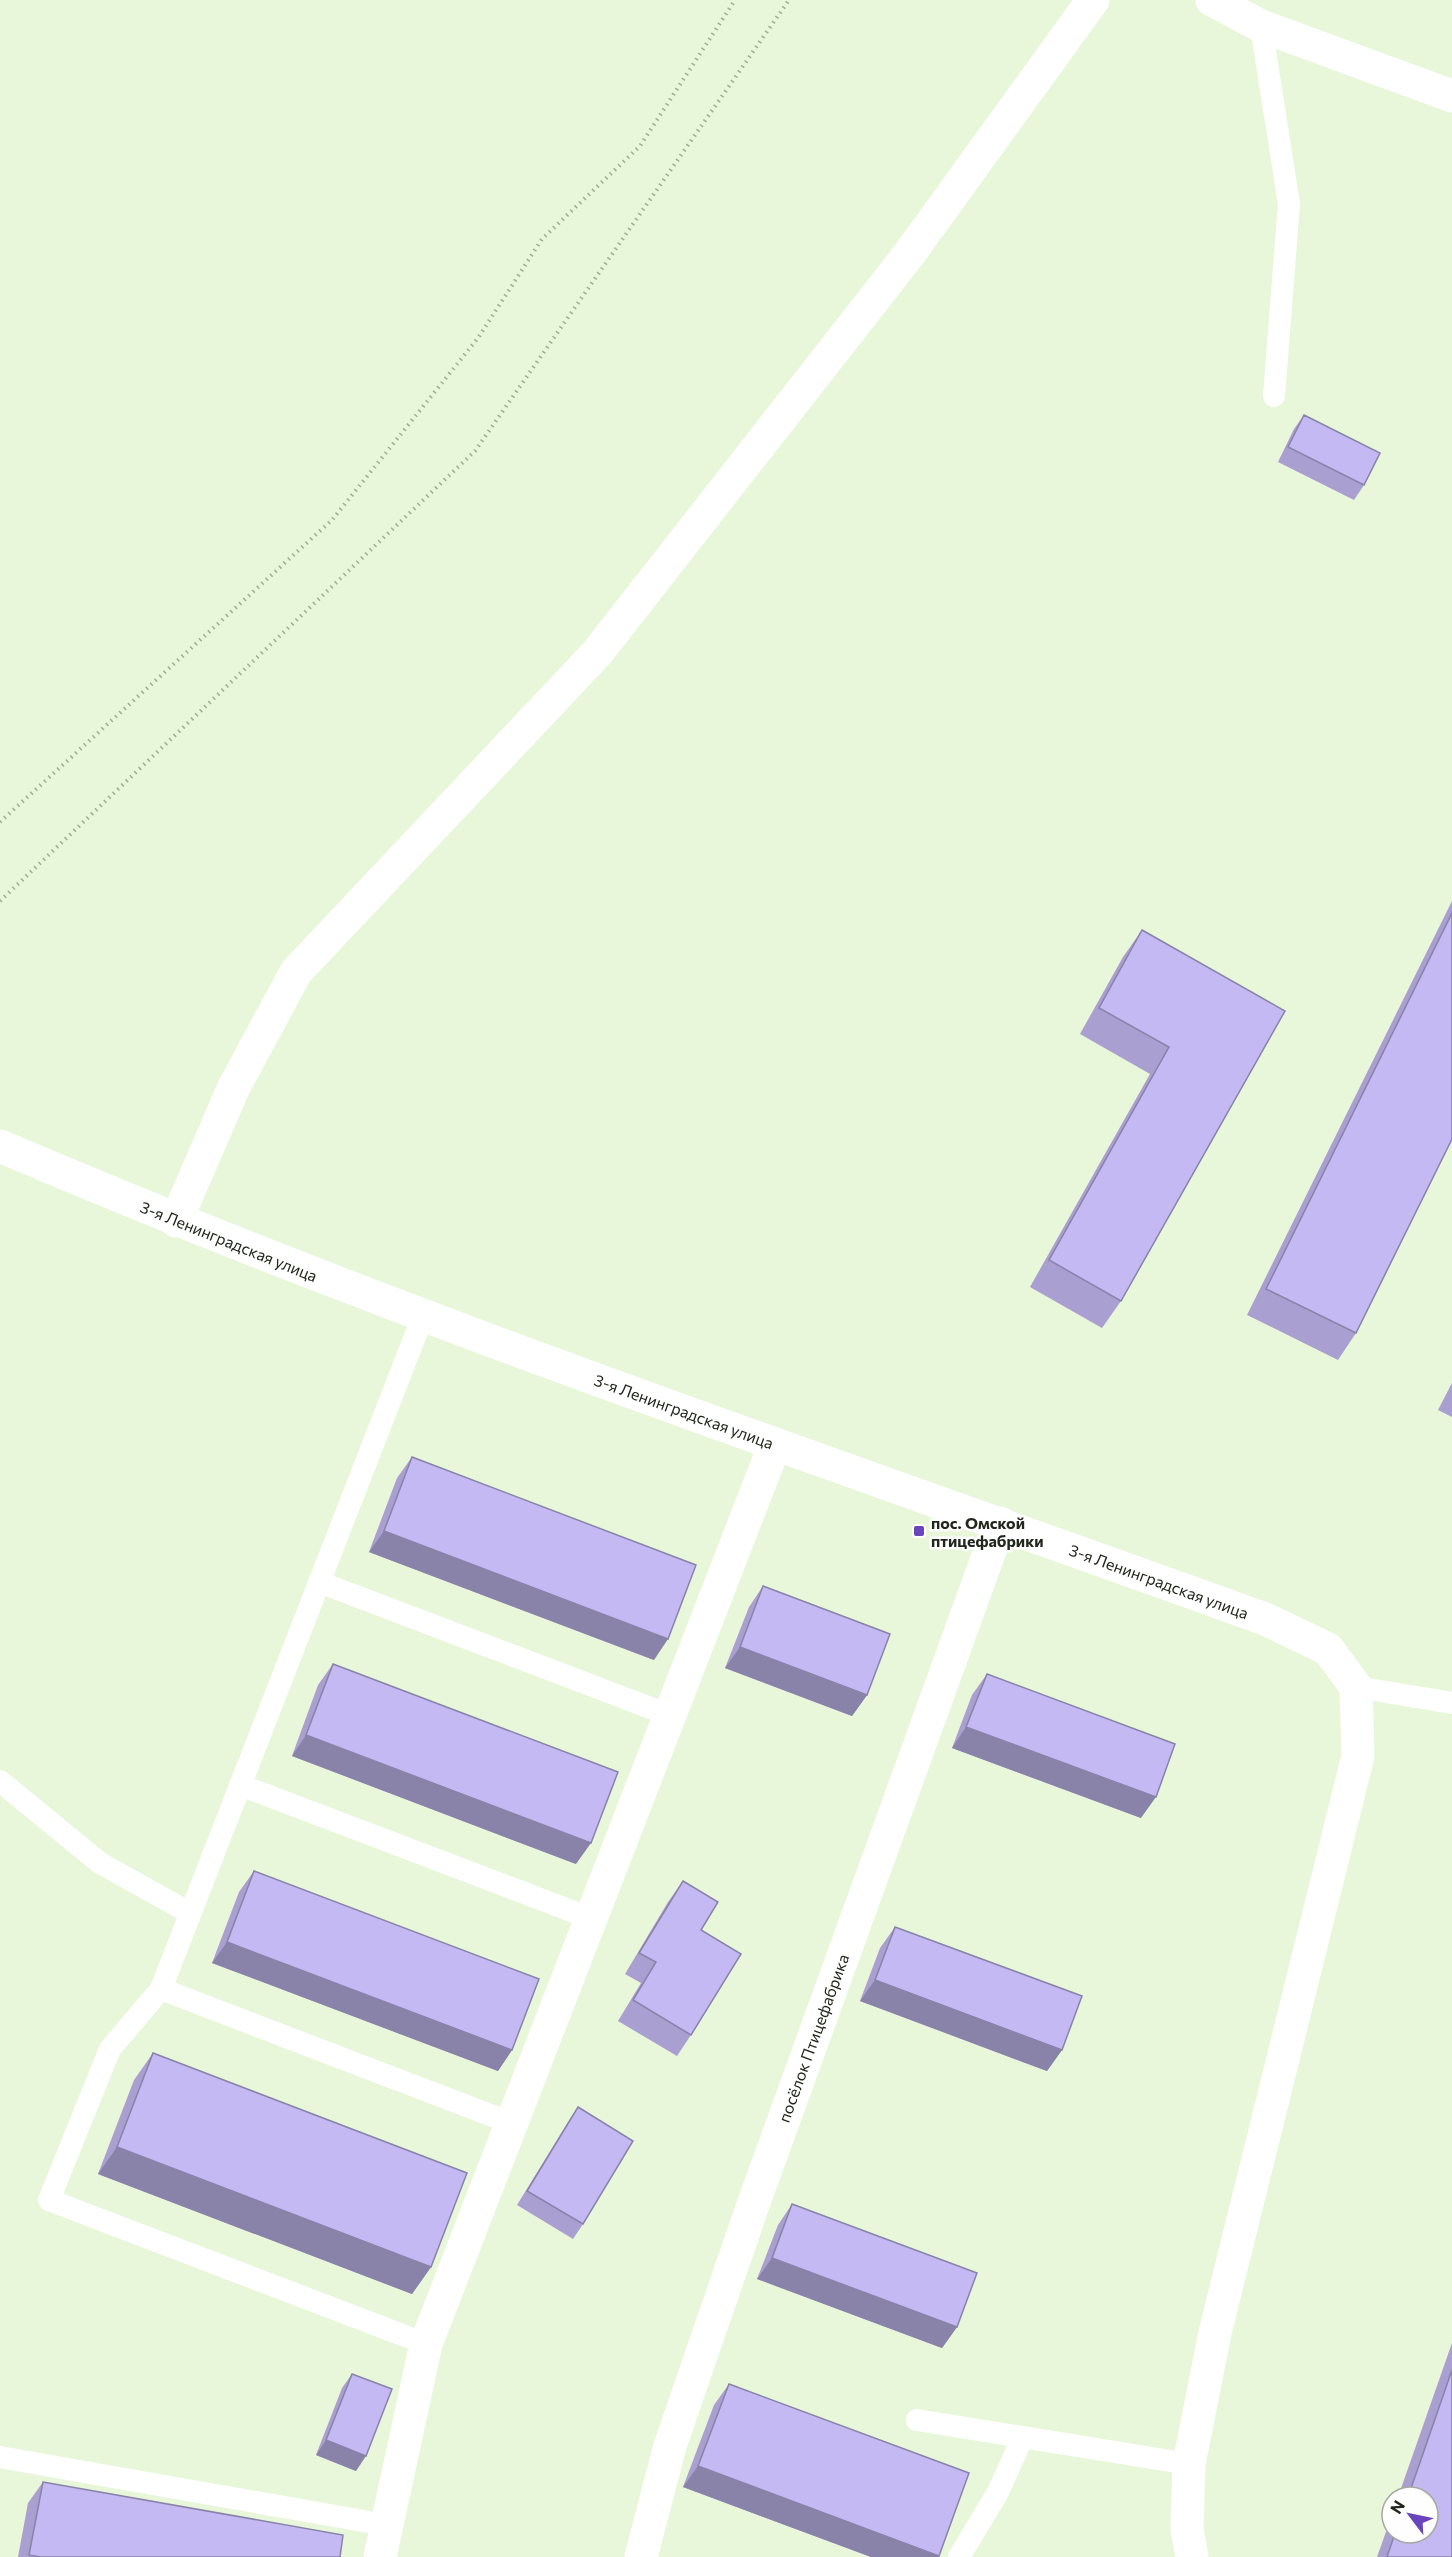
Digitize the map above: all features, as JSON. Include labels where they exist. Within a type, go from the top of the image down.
[{"type":"street","points":[[176,1221],[233,1089],[296,972],[597,652],[910,253],[1093,0]]},
{"type":"street","points":[[1212,0],[1261,26],[1452,96]]},
{"type":"street","name":"3-я Ленинградская улица","points":[[0,1146],[176,1221],[423,1316],[1265,1619],[1328,1649],[1356,1688]]},
{"type":"street","points":[[380,2557],[426,2344],[775,1444]]},
{"type":"street","name":"посёлок Птицефабрика","points":[[641,2557],[670,2446],[753,2205],[1000,1523]]},
{"type":"street","points":[[1192,2557],[1187,2529],[1189,2464],[1215,2333],[1358,1756],[1356,1688]]},
{"type":"lane","points":[[1261,26],[1289,204],[1274,396]]},
{"type":"lane","points":[[423,1316],[161,1989],[110,2049],[49,2200],[426,2344]]},
{"type":"lane","points":[[320,1582],[669,1715]]},
{"type":"lane","points":[[1356,1688],[1452,1703]]},
{"type":"lane","points":[[0,1781],[100,1863],[190,1913]]},
{"type":"lane","points":[[240,1785],[590,1918]]},
{"type":"lane","points":[[161,1989],[511,2123]]},
{"type":"lane","points":[[917,2420],[1189,2464]]},
{"type":"lane","points":[[958,2557],[997,2493],[1023,2437]]},
{"type":"lane","points":[[0,2457],[386,2525]]},
{"type":"path","points":[[0,822],[332,520],[478,338],[542,239],[640,146],[735,0]]},
{"type":"path","points":[[0,901],[475,451],[789,0]]},
{"type":"building","points":[[1304,415],[1380,453],[1364,485],[1288,447]]},
{"type":"building","points":[[1452,913],[1452,1139],[1356,1333],[1266,1289]]},
{"type":"building","points":[[1142,930],[1285,1011],[1121,1301],[1049,1260],[1169,1047],[1099,1008]]},
{"type":"building","points":[[412,1457],[696,1565],[668,1639],[384,1531]]},
{"type":"building","points":[[763,1586],[890,1634],[867,1695],[740,1647]]},
{"type":"building","points":[[333,1664],[618,1772],[591,1843],[306,1735]]},
{"type":"building","points":[[987,1674],[1175,1744],[1156,1797],[966,1727]]},
{"type":"building","points":[[254,1871],[539,1979],[512,2050],[227,1942]]},
{"type":"building","points":[[683,1881],[718,1902],[701,1930],[741,1954],[691,2035],[633,2000],[656,1962],[639,1953]]},
{"type":"building","points":[[895,1927],[1082,1996],[1062,2050],[875,1980]]},
{"type":"building","points":[[153,2053],[467,2173],[431,2267],[117,2147]]},
{"type":"building","points":[[578,2107],[633,2141],[583,2224],[527,2191]]},
{"type":"building","points":[[792,2204],[977,2273],[957,2327],[772,2258]]},
{"type":"building","points":[[1452,2370],[1452,2557],[1387,2557],[1391,2545],[1440,2545],[1440,2485],[1412,2485]]},
{"type":"building","points":[[352,2374],[392,2389],[366,2456],[326,2440]]},
{"type":"building","points":[[729,2384],[969,2473],[939,2556],[698,2466]]},
{"type":"building","points":[[43,2482],[343,2535],[340,2557],[40,2557],[29,2555]]},
{"type":"place","name":"пос. Омской птицефабрики","points":[[919,1531]]}]
